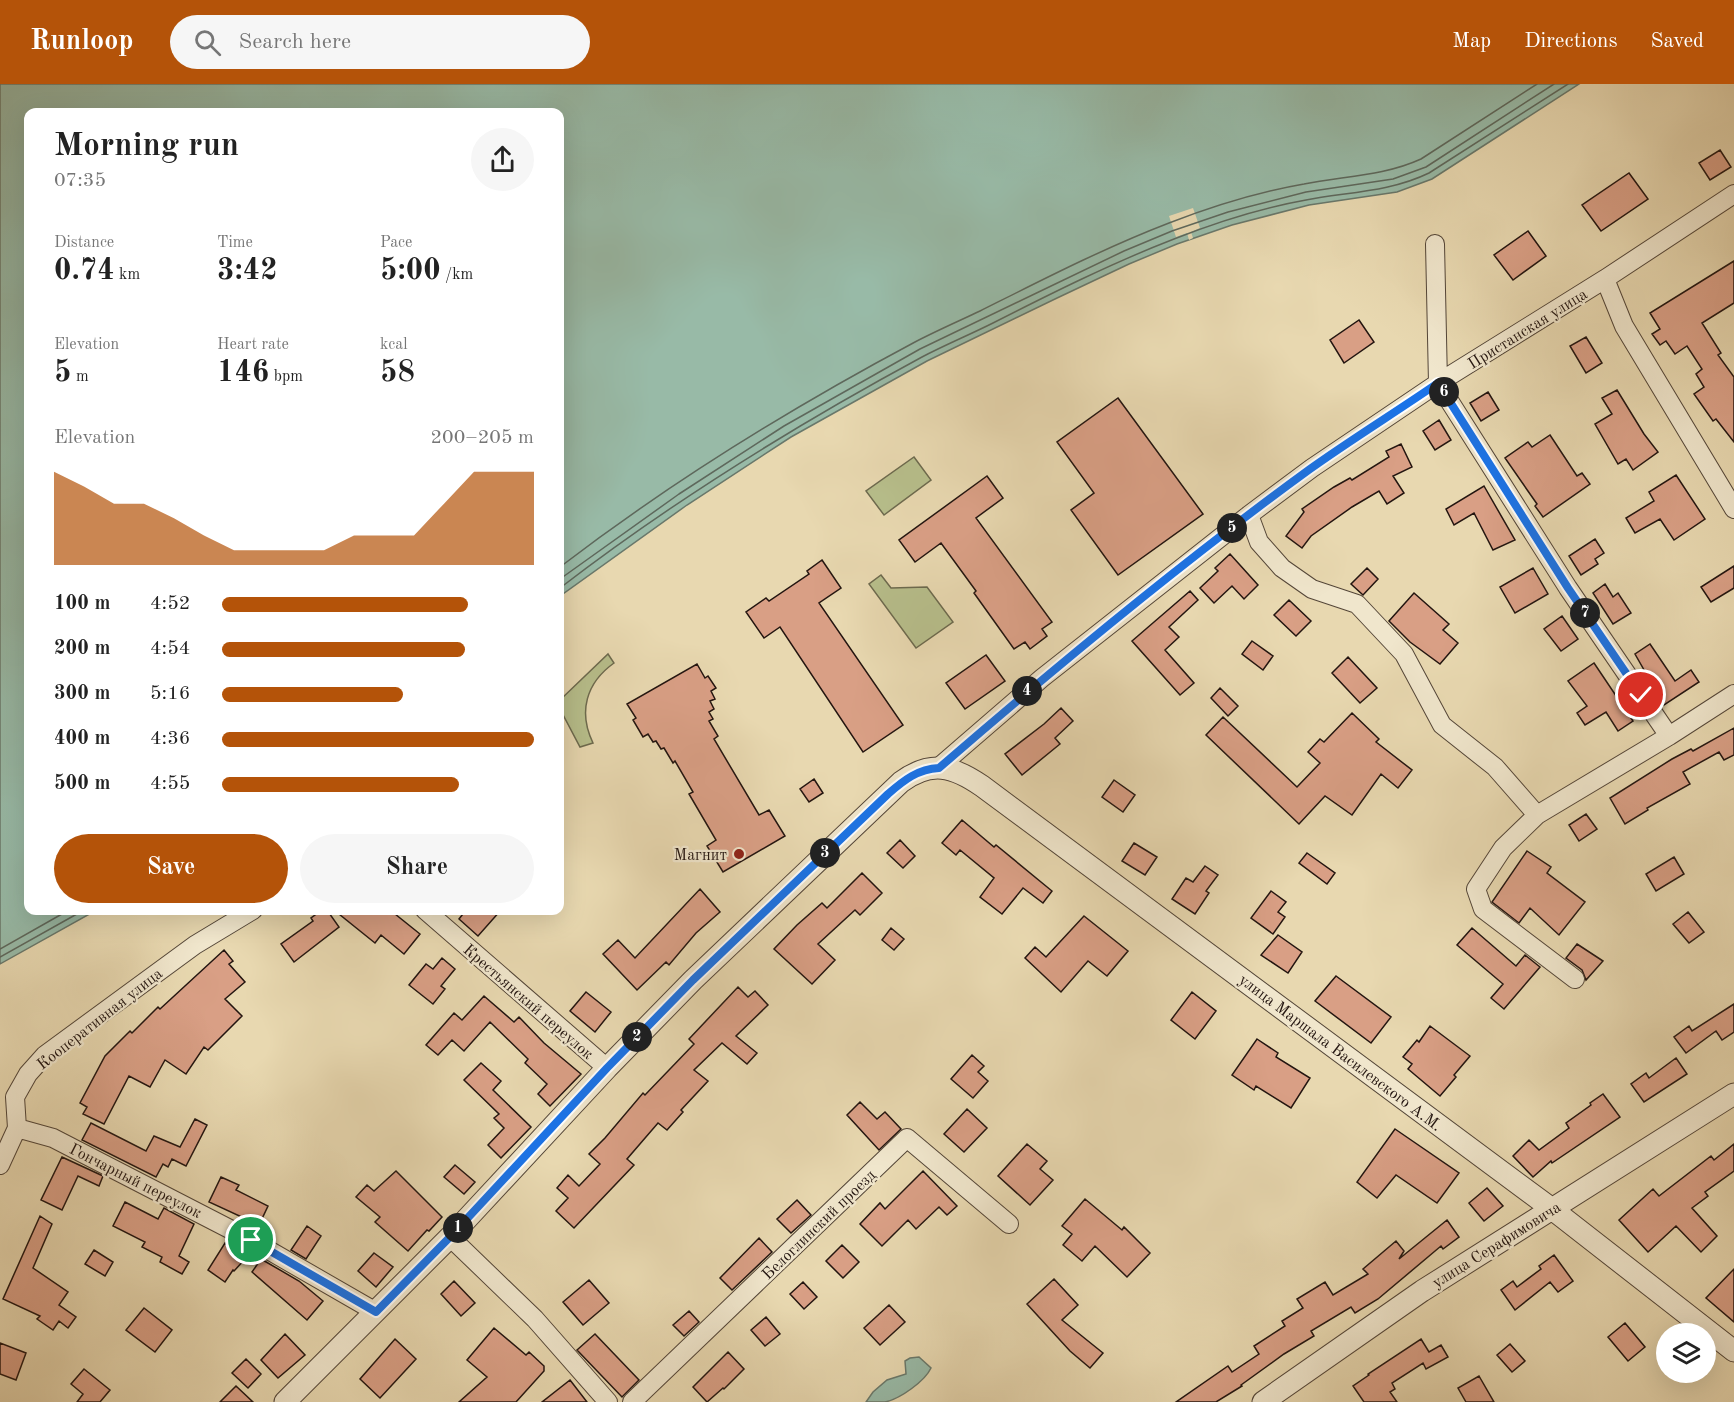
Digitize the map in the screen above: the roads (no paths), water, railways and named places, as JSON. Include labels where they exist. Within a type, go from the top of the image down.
[{"type":"street","name":"Пристанская улица","points":[[285,1402],[450,1237],[607,1068],[701,972],[888,794],[910,776],[928,768],[939,768],[1042,678],[1312,468],[1438,383],[1605,279],[1734,194]]},
{"type":"street","points":[[1435,244],[1438,383],[1568,588],[1669,736]]},
{"type":"street","points":[[1605,279],[1624,326],[1734,509]]},
{"type":"street","points":[[1249,515],[1259,542],[1282,568],[1312,589],[1357,604],[1404,654],[1442,725],[1495,767],[1537,815]]},
{"type":"street","points":[[1575,979],[1482,909],[1476,889],[1503,848],[1537,815],[1734,694]]},
{"type":"street","name":"улица Маршала Василевского А.М.","points":[[939,768],[966,775],[982,786],[1552,1209],[1734,1351]]},
{"type":"street","name":"Кооперативная улица","points":[[0,1165],[17,1128],[15,1097],[27,1074],[45,1055],[195,945],[245,915]]},
{"type":"street","name":"Крестьянский переулок","points":[[431,915],[607,1068]]},
{"type":"street","name":"улица Серафимовича","points":[[1263,1402],[1422,1291],[1734,1094]]},
{"type":"street","name":"Гончарный переулок","points":[[17,1128],[53,1138],[157,1191],[251,1240],[376,1312]]},
{"type":"street","name":"Белоглинский проезд","points":[[632,1402],[907,1138],[1009,1224]]},
{"type":"street","points":[[450,1237],[535,1319],[608,1402]]},
{"type":"water","points":[[0,84],[1579,84],[1432,179],[1397,192],[1309,205],[1232,225],[1177,244],[1129,264],[927,361],[791,437],[687,505],[564,593],[564,108],[24,108],[24,915],[88,915],[0,964]]},
{"type":"water","points":[[919,1357],[931,1368],[918,1384],[891,1400],[866,1402],[873,1392],[887,1380],[906,1374],[905,1361]]},
{"type":"place","name":"Магнит","points":[[739,854]]}]
